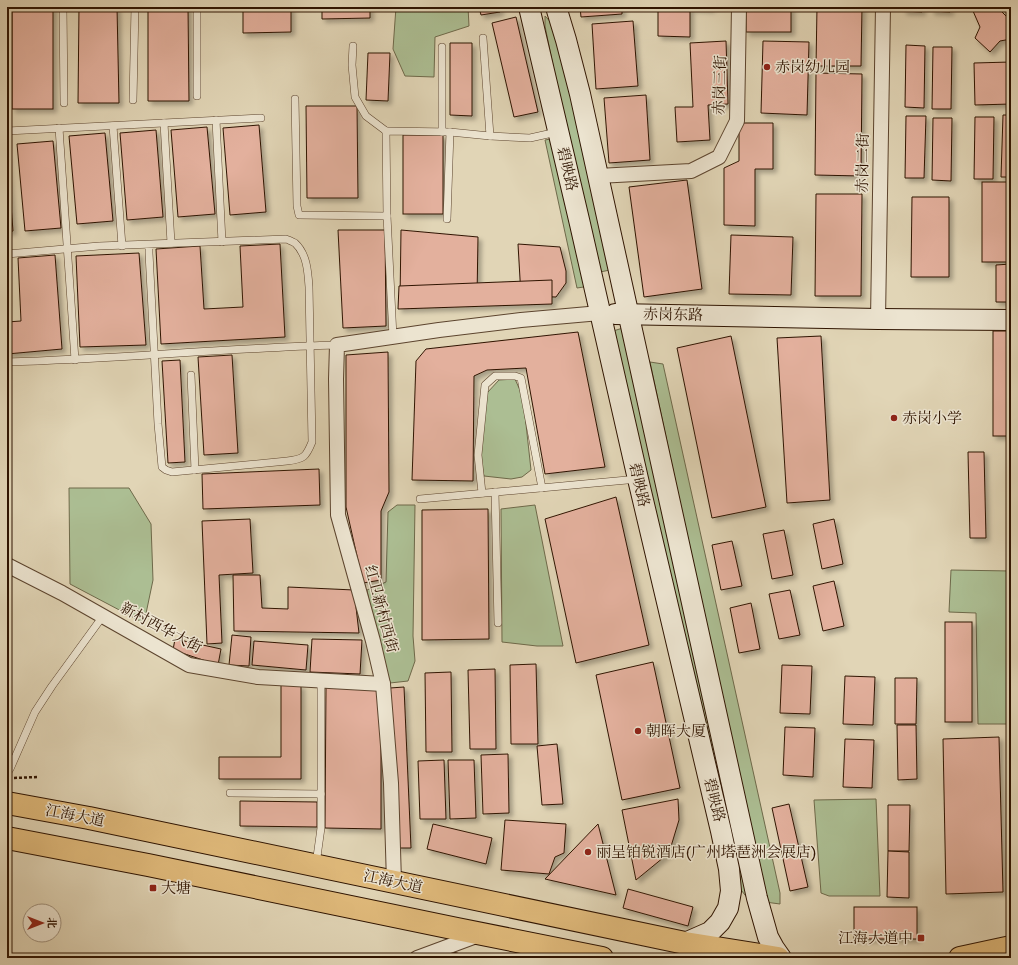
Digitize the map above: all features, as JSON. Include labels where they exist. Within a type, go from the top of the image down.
[{"type":"highway","name":"江海大道","points":[[7,803],[89,818],[685,943],[780,958]]},
{"type":"highway","points":[[7,838],[148,865],[589,957]]},
{"type":"highway","points":[[960,958],[1011,946]]},
{"type":"main road","name":"碧映路","points":[[529,7],[729,869],[731,891],[728,908],[720,922],[710,932],[685,943]]},
{"type":"main road","name":"碧映路","points":[[556,7],[580,94],[754,886],[768,937],[780,958]]},
{"type":"main road","name":"赤岗东路","points":[[600,313],[878,319],[1011,320]]},
{"type":"street","name":"赤岗三街","points":[[598,176],[692,171],[719,157],[737,121],[739,7]]},
{"type":"street","name":"赤岗二街","points":[[878,319],[883,7]]},
{"type":"street","name":"赤岗东路","points":[[336,345],[521,320],[600,313]]},
{"type":"street","name":"红卫新村西街","points":[[336,345],[338,514],[373,641],[383,684],[391,783],[394,882]]},
{"type":"street","name":"新村西华大街","points":[[7,565],[62,593],[189,665],[258,677],[383,684]]},
{"type":"street","points":[[417,958],[482,934]]},
{"type":"lane","points":[[62,7],[64,103]]},
{"type":"lane","points":[[133,100],[135,7]]},
{"type":"lane","points":[[197,7],[197,96]]},
{"type":"lane","points":[[483,38],[490,136]]},
{"type":"lane","points":[[353,46],[352,64],[355,98],[366,116],[386,131],[446,132],[530,138],[558,132]]},
{"type":"lane","points":[[442,46],[446,132],[447,219]]},
{"type":"lane","points":[[295,99],[297,206],[299,214],[387,216]]},
{"type":"lane","points":[[7,131],[261,118]]},
{"type":"lane","points":[[216,120],[222,242]]},
{"type":"lane","points":[[164,123],[171,244]]},
{"type":"lane","points":[[113,126],[122,246]]},
{"type":"lane","points":[[60,128],[75,360]]},
{"type":"lane","points":[[386,131],[387,216],[393,337]]},
{"type":"lane","points":[[7,254],[122,246],[286,239],[295,243],[306,261],[308,274],[312,442],[308,453],[297,460],[195,470],[172,472],[162,467],[158,424],[149,245]]},
{"type":"lane","points":[[7,362],[75,360],[154,354],[336,345]]},
{"type":"lane","points":[[191,374],[195,470]]},
{"type":"lane","points":[[482,493],[478,455],[485,386],[495,376],[516,376],[521,378],[542,488]]},
{"type":"lane","points":[[420,499],[638,479]]},
{"type":"lane","points":[[495,492],[498,623]]},
{"type":"lane","points":[[10,769],[35,712],[103,616]]},
{"type":"lane","points":[[316,866],[320,828],[321,680]]},
{"type":"lane","points":[[230,793],[320,794]]},
{"type":"path","points":[[7,779],[37,777]]},
{"type":"green space","points":[[396,7],[468,7],[469,26],[435,37],[434,77],[405,76],[393,49]]},
{"type":"green space","points":[[545,16],[558,30],[615,269],[595,273],[545,26]]},
{"type":"green space","points":[[556,138],[590,286],[577,288],[545,140]]},
{"type":"green space","points":[[626,327],[756,909],[734,881],[610,332]]},
{"type":"green space","points":[[650,362],[663,364],[780,893],[780,904],[765,902]]},
{"type":"green space","points":[[515,379],[523,397],[531,470],[522,477],[511,479],[484,476],[480,457],[487,393],[499,380]]},
{"type":"green space","points":[[69,488],[129,488],[151,524],[153,580],[144,623],[70,584]]},
{"type":"green space","points":[[397,505],[415,505],[413,636],[415,661],[408,681],[390,683],[381,667],[367,590],[386,582],[388,512]]},
{"type":"green space","points":[[535,505],[563,646],[537,646],[502,642],[501,509]]},
{"type":"green space","points":[[951,570],[1011,571],[1011,724],[978,724],[976,613],[949,612]]},
{"type":"green space","points":[[876,799],[880,896],[829,896],[821,893],[814,800]]},
{"type":"building","points":[[12,7],[53,7],[53,109],[12,109]]},
{"type":"building","points":[[79,7],[117,7],[119,103],[78,103]]},
{"type":"building","points":[[148,7],[188,7],[189,101],[148,101]]},
{"type":"building","points":[[243,7],[291,7],[291,32],[243,33]]},
{"type":"building","points":[[322,7],[370,7],[370,18],[322,19]]},
{"type":"building","points":[[479,7],[500,7],[500,12],[481,15]]},
{"type":"building","points":[[580,7],[622,7],[622,14],[581,17]]},
{"type":"building","points":[[670,7],[711,7],[711,9],[690,8],[690,37],[658,36],[658,10],[670,10]]},
{"type":"building","points":[[746,7],[791,7],[791,32],[746,32]]},
{"type":"building","points":[[817,7],[862,7],[861,66],[816,66]]},
{"type":"building","points":[[903,7],[922,7],[922,12],[903,11]]},
{"type":"building","points":[[931,7],[950,7],[950,12],[931,11]]},
{"type":"building","points":[[979,7],[997,7],[1006,16],[1011,16],[1011,39],[1000,41],[990,52],[975,38],[980,27],[973,11]]},
{"type":"building","points":[[516,17],[538,112],[514,117],[492,23]]},
{"type":"building","points":[[633,21],[638,86],[596,89],[592,24]]},
{"type":"building","points":[[726,41],[728,104],[708,105],[710,140],[677,142],[675,107],[693,107],[690,43]]},
{"type":"building","points":[[763,41],[809,42],[807,115],[761,113]]},
{"type":"building","points":[[450,43],[472,43],[472,116],[450,115]]},
{"type":"building","points":[[906,45],[925,46],[924,108],[905,107]]},
{"type":"building","points":[[933,47],[952,47],[951,109],[932,109]]},
{"type":"building","points":[[368,53],[390,53],[388,101],[366,100]]},
{"type":"building","points":[[1011,62],[1011,104],[975,105],[974,63]]},
{"type":"building","points":[[816,73],[862,74],[861,176],[815,175]]},
{"type":"building","points":[[646,95],[650,160],[609,163],[604,98]]},
{"type":"building","points":[[306,106],[357,106],[358,198],[307,198]]},
{"type":"building","points":[[1003,115],[1011,115],[1011,177],[1001,177]]},
{"type":"building","points":[[906,116],[926,116],[924,178],[905,178]]},
{"type":"building","points":[[975,117],[994,117],[993,179],[974,179]]},
{"type":"building","points":[[933,118],[952,118],[951,181],[932,180]]},
{"type":"building","points":[[739,123],[773,123],[773,169],[755,169],[755,226],[724,225],[724,168],[739,161]]},
{"type":"building","points":[[259,125],[266,212],[230,215],[223,128]]},
{"type":"building","points":[[207,127],[215,214],[178,217],[171,130]]},
{"type":"building","points":[[156,130],[163,217],[127,220],[120,133]]},
{"type":"building","points":[[105,133],[113,221],[77,224],[69,136]]},
{"type":"building","points":[[403,135],[443,135],[443,214],[403,214]]},
{"type":"building","points":[[53,141],[61,228],[25,231],[17,144]]},
{"type":"building","points":[[7,155],[13,231],[7,232]]},
{"type":"building","points":[[687,180],[702,289],[644,297],[629,187]]},
{"type":"building","points":[[982,182],[1011,182],[1011,262],[982,262]]},
{"type":"building","points":[[816,194],[862,194],[861,296],[815,296]]},
{"type":"building","points":[[912,197],[949,197],[949,277],[911,277]]},
{"type":"building","points":[[338,230],[385,230],[386,326],[343,328]]},
{"type":"building","points":[[401,230],[478,237],[477,298],[400,301]]},
{"type":"building","points":[[731,235],[793,237],[791,295],[729,294]]},
{"type":"building","points":[[280,244],[285,337],[161,344],[156,249],[200,246],[204,309],[243,307],[240,246]]},
{"type":"building","points":[[518,244],[560,247],[566,271],[566,283],[556,297],[521,296]]},
{"type":"building","points":[[139,253],[146,345],[80,347],[76,256]]},
{"type":"building","points":[[55,255],[62,349],[7,354],[7,322],[21,321],[18,258]]},
{"type":"building","points":[[1011,264],[1011,302],[996,302],[996,265]]},
{"type":"building","points":[[552,280],[552,304],[398,309],[399,286]]},
{"type":"building","points":[[993,331],[1011,331],[1011,436],[993,436]]},
{"type":"building","points":[[578,332],[605,467],[545,474],[526,368],[487,370],[474,376],[473,481],[412,480],[416,361],[426,349]]},
{"type":"building","points":[[731,336],[766,507],[712,518],[677,348]]},
{"type":"building","points":[[821,336],[830,500],[787,503],[777,338]]},
{"type":"building","points":[[388,352],[389,492],[381,511],[381,580],[363,583],[346,507],[346,355]]},
{"type":"building","points":[[232,355],[238,453],[204,455],[198,357]]},
{"type":"building","points":[[180,360],[185,462],[168,463],[162,361]]},
{"type":"building","points":[[968,452],[984,452],[986,538],[970,538]]},
{"type":"building","points":[[319,469],[320,505],[203,509],[202,474]]},
{"type":"building","points":[[616,497],[649,645],[576,663],[545,519]]},
{"type":"building","points":[[488,509],[489,639],[422,640],[422,510]]},
{"type":"building","points":[[250,519],[253,573],[219,575],[222,643],[207,644],[202,521]]},
{"type":"building","points":[[834,519],[843,564],[822,569],[813,524]]},
{"type":"building","points":[[784,530],[793,575],[772,579],[763,534]]},
{"type":"building","points":[[732,541],[742,586],[721,590],[712,545]]},
{"type":"building","points":[[233,575],[260,575],[262,608],[288,609],[288,587],[354,590],[359,633],[234,631]]},
{"type":"building","points":[[834,581],[844,626],[823,631],[813,586]]},
{"type":"building","points":[[790,590],[800,635],[779,639],[769,594]]},
{"type":"building","points":[[751,603],[760,649],[739,653],[730,608]]},
{"type":"building","points":[[945,622],[972,622],[972,722],[945,722]]},
{"type":"building","points":[[232,635],[251,637],[249,666],[229,665]]},
{"type":"building","points":[[175,639],[221,649],[218,665],[173,650]]},
{"type":"building","points":[[312,639],[362,640],[360,674],[310,672]]},
{"type":"building","points":[[254,641],[308,645],[306,670],[252,665]]},
{"type":"building","name":"朝晖大厦","points":[[653,662],[680,788],[622,800],[596,675]]},
{"type":"building","points":[[536,664],[538,744],[511,744],[510,665]]},
{"type":"building","points":[[782,665],[812,666],[810,714],[780,713]]},
{"type":"building","points":[[495,669],[496,749],[470,749],[468,670]]},
{"type":"building","points":[[451,672],[452,752],[426,752],[425,673]]},
{"type":"building","points":[[845,676],[875,677],[873,725],[843,724]]},
{"type":"building","points":[[895,678],[917,678],[916,724],[895,724]]},
{"type":"building","points":[[281,685],[301,685],[301,779],[219,779],[219,757],[281,757]]},
{"type":"building","points":[[326,687],[381,687],[381,829],[325,828]]},
{"type":"building","points":[[404,687],[411,848],[397,848],[390,688]]},
{"type":"building","points":[[897,725],[916,725],[917,779],[898,780]]},
{"type":"building","points":[[785,727],[815,728],[813,777],[783,775]]},
{"type":"building","points":[[999,737],[1003,892],[946,894],[943,739]]},
{"type":"building","points":[[845,739],[874,740],[872,788],[843,787]]},
{"type":"building","points":[[557,744],[563,804],[542,805],[537,746]]},
{"type":"building","points":[[508,754],[509,813],[483,814],[481,755]]},
{"type":"building","points":[[444,760],[446,819],[420,819],[418,761]]},
{"type":"building","points":[[448,760],[474,760],[476,818],[450,819]]},
{"type":"building","points":[[678,799],[679,820],[669,853],[636,880],[622,810]]},
{"type":"building","points":[[240,801],[317,802],[317,827],[240,826]]},
{"type":"building","points":[[789,804],[808,887],[790,891],[772,808]]},
{"type":"building","points":[[888,805],[910,805],[909,851],[888,851]]},
{"type":"building","points":[[505,820],[566,824],[564,853],[555,857],[549,874],[501,870]]},
{"type":"building","points":[[433,824],[492,838],[486,864],[427,849]]},
{"type":"building","name":"丽呈铂锐酒店(广州塔琶洲会展店)","points":[[598,824],[616,895],[545,879]]},
{"type":"building","points":[[888,851],[909,852],[909,898],[887,897]]},
{"type":"building","points":[[628,889],[693,907],[688,926],[623,908]]},
{"type":"building","points":[[854,907],[917,907],[917,939],[854,939]]},
{"type":"building","points":[[445,950],[476,958],[443,958]]},
{"type":"place","name":"赤岗幼儿园","points":[[767,67]]},
{"type":"place","name":"赤岗小学","points":[[894,418]]},
{"type":"place","name":"朝晖大厦","points":[[638,731]]},
{"type":"place","name":"丽呈铂锐酒店(广州塔琶洲会展店)","points":[[588,852]]},
{"type":"place","name":"大塘","points":[[153,888]]},
{"type":"place","name":"江海大道中","points":[[921,938]]}]
